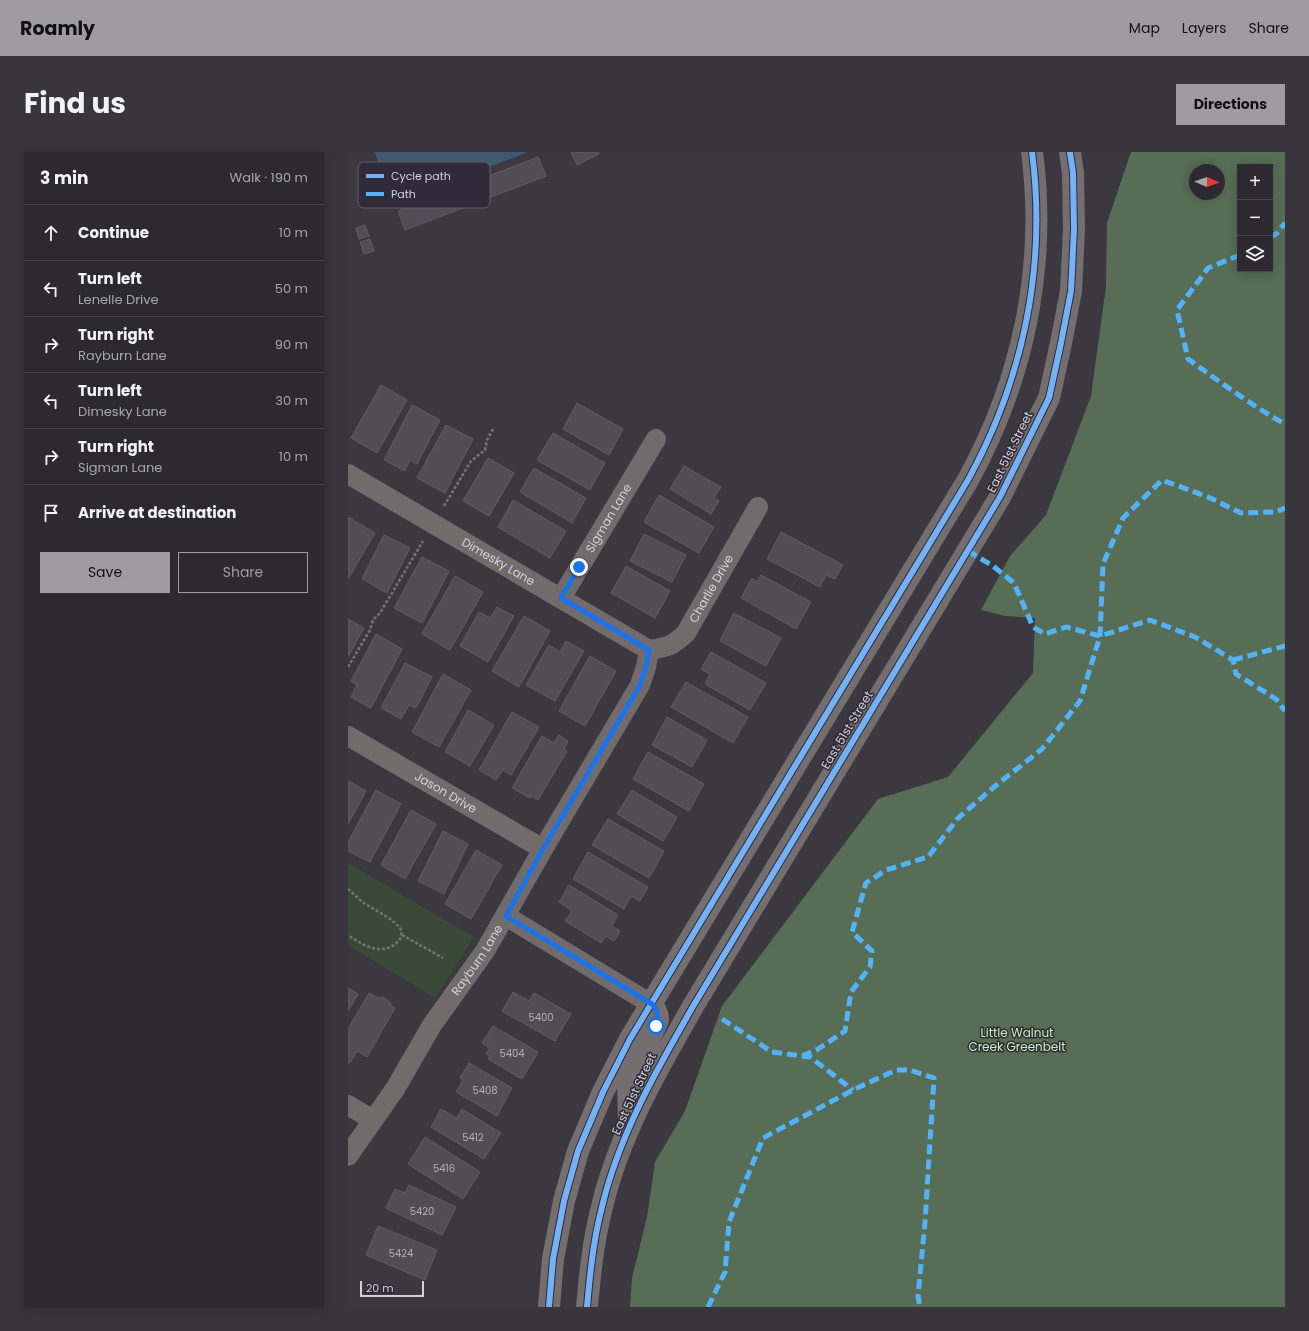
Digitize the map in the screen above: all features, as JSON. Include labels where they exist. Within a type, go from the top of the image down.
[{"type":"street","name":"East 51st Street","points":[[549,1307],[553,1259],[564,1201],[578,1151],[603,1092],[630,1039],[968,480],[984,450],[1011,384],[1023,340],[1033,287],[1036,232],[1035,176],[1032,152]]},
{"type":"street","name":"East 51st Street","points":[[587,1307],[591,1260],[601,1209],[616,1160],[637,1108],[662,1060],[695,1003],[1000,497],[1049,398],[1071,291],[1074,229],[1073,173],[1070,152]]},
{"type":"street","name":"Sigman Lane","points":[[561,598],[656,439]]},
{"type":"street","name":"Dimesky Lane","points":[[348,474],[649,650]]},
{"type":"street","name":"Charlie Drive","points":[[649,650],[668,647],[678,641],[686,633],[758,508]]},
{"type":"street","name":"Rayburn Lane","points":[[348,1156],[395,1089],[432,1025],[485,951],[506,916],[543,849],[640,685],[646,667],[649,650]]},
{"type":"street","name":"Jason Drive","points":[[348,736],[543,849]]},
{"type":"street","points":[[506,916],[652,1004],[655,1008],[658,1014],[658,1020],[628,1086],[629,1128]]},
{"type":"street","points":[[348,1105],[373,1120]]},
{"type":"path","points":[[442,510],[471,462],[485,450],[494,428]]},
{"type":"path","points":[[348,667],[370,630],[373,620],[380,613],[426,537]]},
{"type":"path","points":[[348,888],[362,902],[400,928],[402,935],[443,958]]},
{"type":"path","points":[[348,935],[374,949],[385,949],[393,947],[402,935]]},
{"type":"green space","name":"Little Walnut Creek Greenbelt","points":[[1131,152],[1285,152],[1285,1307],[630,1307],[632,1278],[647,1217],[655,1162],[685,1111],[722,1006],[878,799],[948,777],[1033,673],[1035,618],[1005,616],[981,610],[1010,556],[1046,515],[1091,396],[1106,286],[1107,223]]},
{"type":"green space","points":[[348,863],[474,937],[435,998],[348,945]]},
{"type":"water","points":[[375,152],[528,152],[490,167],[490,162],[378,162]]},
{"type":"building","points":[[571,152],[598,152],[599,154],[577,165]]},
{"type":"building","points":[[538,157],[546,176],[490,197],[490,176]]},
{"type":"building","points":[[406,208],[462,208],[405,230],[398,211]]},
{"type":"building","points":[[365,225],[369,236],[359,239],[356,228]]},
{"type":"building","points":[[370,239],[374,251],[364,254],[360,242]]},
{"type":"building","points":[[381,385],[407,400],[377,453],[351,438]]},
{"type":"building","points":[[577,403],[623,429],[609,455],[563,429]]},
{"type":"building","points":[[412,405],[440,420],[417,464],[410,460],[405,471],[384,460]]},
{"type":"building","points":[[446,425],[473,439],[445,493],[417,478]]},
{"type":"building","points":[[553,433],[605,463],[590,490],[537,460]]},
{"type":"building","points":[[488,458],[514,473],[489,516],[463,501]]},
{"type":"building","points":[[684,466],[721,487],[714,498],[719,501],[711,514],[670,489]]},
{"type":"building","points":[[534,468],[586,498],[572,523],[520,492]]},
{"type":"building","points":[[659,495],[714,527],[699,553],[644,522]]},
{"type":"building","points":[[513,500],[566,531],[550,558],[498,527]]},
{"type":"building","points":[[348,517],[375,533],[348,579]]},
{"type":"building","points":[[781,532],[843,565],[835,579],[826,575],[820,587],[767,559]]},
{"type":"building","points":[[644,534],[686,555],[672,582],[630,561]]},
{"type":"building","points":[[384,535],[410,548],[387,593],[362,579]]},
{"type":"building","points":[[422,557],[449,571],[422,623],[394,608]]},
{"type":"building","points":[[626,566],[670,591],[655,618],[611,593]]},
{"type":"building","points":[[761,575],[811,602],[796,629],[741,598],[752,578],[757,582]]},
{"type":"building","points":[[455,576],[483,592],[450,650],[422,634]]},
{"type":"building","points":[[497,607],[514,616],[488,662],[460,646],[479,612],[490,618]]},
{"type":"building","points":[[734,613],[781,638],[766,666],[720,641]]},
{"type":"building","points":[[524,616],[550,631],[519,687],[492,671]]},
{"type":"building","points":[[348,619],[364,628],[348,657]]},
{"type":"building","points":[[376,634],[402,649],[371,708],[351,697],[357,685],[351,681]]},
{"type":"building","points":[[566,641],[584,651],[555,701],[526,685],[549,645],[560,652]]},
{"type":"building","points":[[711,652],[766,683],[750,710],[705,684],[710,674],[701,669]]},
{"type":"building","points":[[590,656],[616,671],[585,726],[559,711]]},
{"type":"building","points":[[405,663],[432,677],[416,708],[409,705],[401,719],[381,708]]},
{"type":"building","points":[[443,674],[471,690],[439,747],[412,732]]},
{"type":"building","points":[[686,682],[748,717],[733,743],[671,707]]},
{"type":"building","points":[[468,710],[494,725],[470,766],[445,752]]},
{"type":"building","points":[[512,712],[539,727],[511,775],[503,770],[496,780],[479,770]]},
{"type":"building","points":[[667,717],[707,740],[692,767],[652,745]]},
{"type":"building","points":[[559,735],[568,741],[564,749],[567,751],[538,800],[531,796],[530,798],[512,788],[542,736],[554,743]]},
{"type":"building","points":[[648,752],[704,784],[689,811],[633,779]]},
{"type":"building","points":[[348,781],[366,791],[348,824]]},
{"type":"building","points":[[376,790],[401,804],[370,862],[348,851],[348,842]]},
{"type":"building","points":[[632,790],[677,817],[663,841],[617,814]]},
{"type":"building","points":[[411,810],[436,824],[405,879],[381,865]]},
{"type":"building","points":[[608,819],[664,851],[649,878],[592,845]]},
{"type":"building","points":[[443,831],[468,844],[444,894],[418,881]]},
{"type":"building","points":[[476,850],[502,865],[471,919],[445,904]]},
{"type":"building","points":[[588,852],[648,887],[640,901],[631,896],[624,909],[573,879]]},
{"type":"building","points":[[569,885],[618,915],[612,926],[620,931],[614,941],[606,936],[601,943],[565,921],[572,911],[559,902]]},
{"type":"building","points":[[348,988],[358,994],[348,1011]]},
{"type":"building","points":[[513,992],[529,1001],[534,993],[571,1014],[555,1041],[502,1011]]},
{"type":"building","points":[[369,993],[376,997],[383,997],[395,1008],[367,1057],[357,1051],[350,1063],[348,1062],[348,1029]]},
{"type":"building","points":[[493,1026],[538,1052],[522,1079],[488,1059],[490,1056],[486,1054],[490,1048],[482,1043]]},
{"type":"building","points":[[469,1063],[512,1088],[497,1116],[456,1092],[463,1080],[460,1078]]},
{"type":"building","points":[[441,1109],[457,1118],[462,1109],[501,1133],[484,1159],[431,1127]]},
{"type":"building","points":[[425,1137],[480,1172],[463,1199],[408,1164]]},
{"type":"building","points":[[409,1185],[456,1207],[442,1235],[386,1208],[395,1189],[405,1193]]},
{"type":"building","points":[[378,1226],[437,1250],[425,1280],[366,1255]]},
{"type":"marked path","points":[[1273,236],[1285,223]]},
{"type":"marked path","points":[[1237,256],[1208,268],[1177,310],[1188,359],[1224,385],[1285,424]]},
{"type":"marked path","points":[[802,1056],[818,1049],[845,1031],[851,992],[870,967],[872,951],[852,932],[866,883],[886,870],[928,857],[958,818],[1042,749],[1080,701],[1100,636],[1103,564],[1123,518],[1162,480],[1208,497],[1241,513],[1276,512],[1285,508]]},
{"type":"marked path","points":[[968,551],[993,566],[1014,583],[1033,627],[1045,634],[1066,627],[1100,636],[1150,620],[1195,637],[1233,660],[1236,674],[1276,699],[1285,711]]},
{"type":"marked path","points":[[1233,660],[1285,646]]},
{"type":"marked path","points":[[722,1019],[772,1052],[810,1057],[853,1090]]},
{"type":"marked path","points":[[708,1307],[725,1272],[729,1222],[763,1138],[853,1090],[896,1070],[910,1070],[934,1078],[925,1222],[918,1296],[920,1307]]},
{"type":"cycle path","points":[[549,1307],[553,1259],[564,1201],[578,1151],[603,1092],[630,1039],[968,480],[987,442],[1003,403],[1016,362],[1026,321],[1033,280],[1036,237],[1036,195],[1032,152]]},
{"type":"cycle path","points":[[587,1307],[596,1235],[608,1183],[628,1130],[653,1078],[695,1003],[1000,497],[1049,398],[1071,291],[1074,229],[1073,173],[1070,152]]},
{"type":"route","points":[[579,567],[561,598],[649,650],[646,667],[640,685],[543,849],[506,916],[652,1004],[658,1014],[656,1026]]}]
